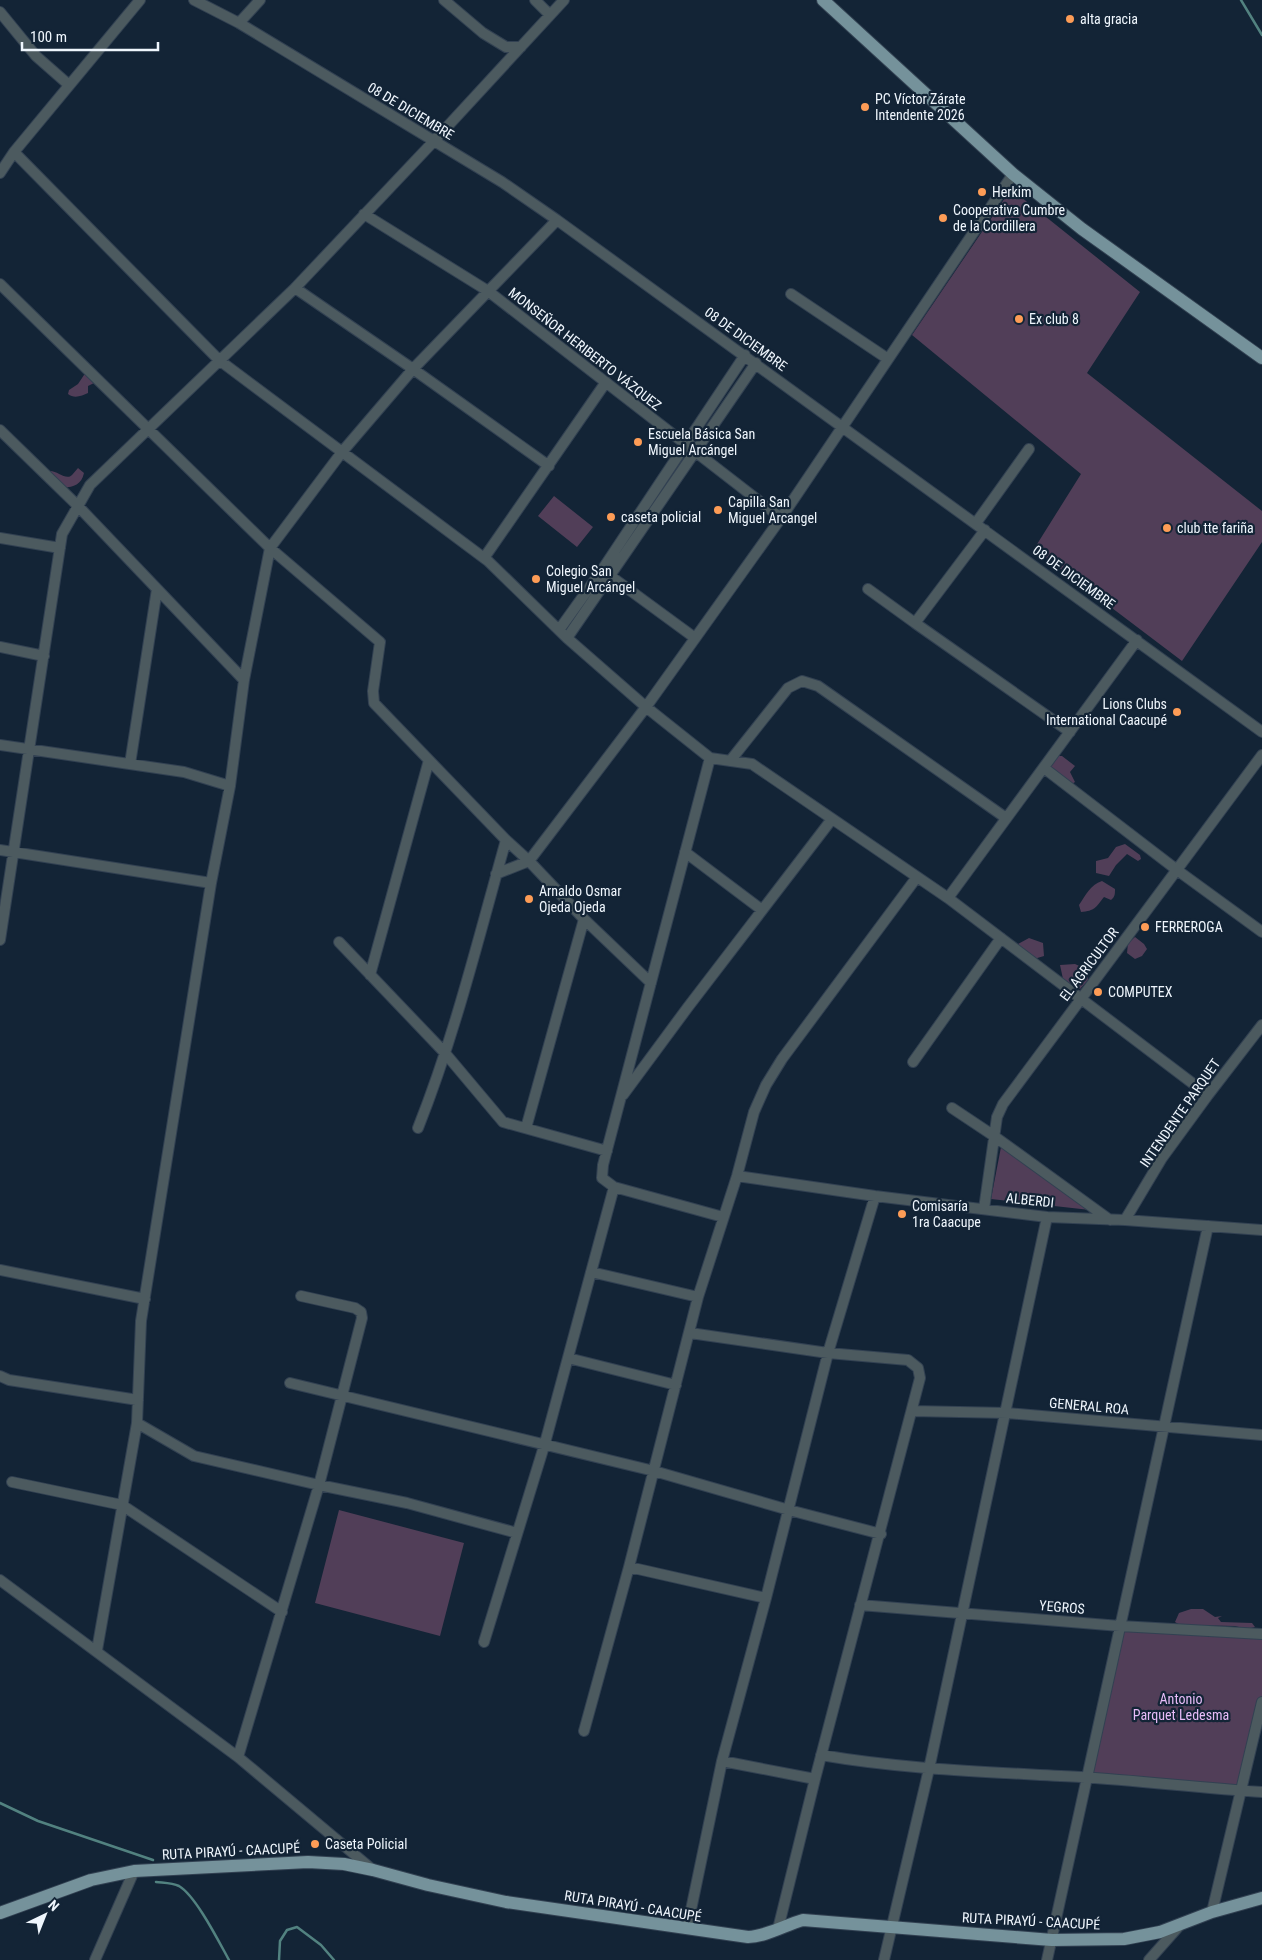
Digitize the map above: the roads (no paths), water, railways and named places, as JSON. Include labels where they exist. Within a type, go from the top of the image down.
[{"type":"main road","points":[[823,0],[1013,174],[1082,229],[1262,358]]},
{"type":"main road","name":"RUTA PIRAYÚ - CAACUPÉ","points":[[0,1913],[91,1880],[134,1871],[308,1862],[344,1864],[506,1902],[748,1937],[760,1937],[803,1920],[1052,1940],[1124,1939],[1160,1932],[1212,1912],[1262,1898]]},
{"type":"street","points":[[0,172],[14,152],[140,0]]},
{"type":"street","name":"08 DE DICIEMBRE","points":[[194,0],[240,23],[502,182],[745,355],[1262,732]]},
{"type":"street","points":[[240,23],[260,0]]},
{"type":"street","points":[[444,0],[483,33],[506,47],[521,47]]},
{"type":"street","points":[[535,0],[550,15]]},
{"type":"street","points":[[0,940],[62,534],[77,504],[90,485],[295,288],[564,0]]},
{"type":"street","points":[[0,12],[36,56],[70,85]]},
{"type":"street","points":[[14,152],[219,360],[484,558],[563,634],[646,706],[710,758],[752,764],[832,818],[948,898],[1208,1095]]},
{"type":"street","points":[[496,874],[530,861],[646,706],[780,518],[1013,174]]},
{"type":"street","name":"MONSEÑOR HERIBERTO VÁZQUEZ","points":[[364,214],[488,291],[780,518]]},
{"type":"street","points":[[97,1650],[137,1423],[141,1321],[211,883],[230,786],[244,680],[270,548],[342,452],[413,369],[557,220]]},
{"type":"street","points":[[0,284],[270,548],[380,642],[373,691],[374,703],[506,840],[530,861],[584,919],[650,983]]},
{"type":"street","points":[[295,288],[549,466]]},
{"type":"street","points":[[791,294],[888,359]]},
{"type":"street","points":[[563,634],[690,448],[745,355]]},
{"type":"street","points":[[690,448],[756,363]]},
{"type":"street","points":[[484,558],[606,382]]},
{"type":"street","points":[[0,430],[77,504],[244,680]]},
{"type":"street","points":[[915,623],[981,527],[1029,448]]},
{"type":"street","points":[[0,538],[60,548]]},
{"type":"street","points":[[606,573],[695,638]]},
{"type":"street","points":[[130,764],[157,589]]},
{"type":"street","points":[[868,589],[1070,732]]},
{"type":"street","points":[[948,898],[1137,640]]},
{"type":"street","points":[[0,648],[44,656]]},
{"type":"street","points":[[730,761],[788,688],[802,681],[818,686],[1006,818]]},
{"type":"street","points":[[0,746],[184,772],[230,786]]},
{"type":"street","name":"EL AGRICULTOR","points":[[984,1209],[997,1117],[1003,1104],[1262,755]]},
{"type":"street","points":[[710,758],[603,1165],[602,1178],[614,1188],[723,1217]]},
{"type":"street","points":[[370,975],[429,760]]},
{"type":"street","points":[[1044,768],[1177,870],[1262,932]]},
{"type":"street","points":[[620,1100],[688,1007],[832,818]]},
{"type":"street","points":[[418,1128],[445,1053],[506,840]]},
{"type":"street","points":[[0,850],[211,883]]},
{"type":"street","points":[[685,852],[762,910]]},
{"type":"street","points":[[584,1731],[629,1567],[698,1297],[737,1176],[754,1112],[771,1076],[782,1060],[917,877]]},
{"type":"street","points":[[526,1128],[584,919]]},
{"type":"street","points":[[913,1062],[1001,938]]},
{"type":"street","points":[[340,942],[445,1053],[503,1122],[607,1151]]},
{"type":"street","name":"INTENDENTE PARQUET","points":[[1124,1220],[1162,1158],[1262,1025]]},
{"type":"street","points":[[952,1108],[1110,1220]]},
{"type":"street","name":"ALBERDI","points":[[737,1176],[875,1196],[1047,1217],[1124,1220],[1262,1230]]},
{"type":"street","points":[[484,1642],[545,1443],[614,1188]]},
{"type":"street","points":[[687,1929],[722,1761],[789,1510],[828,1353],[875,1196]]},
{"type":"street","points":[[884,1960],[929,1769],[1047,1217]]},
{"type":"street","points":[[1047,1960],[1208,1226]]},
{"type":"street","points":[[0,1270],[145,1299]]},
{"type":"street","points":[[591,1272],[698,1297]]},
{"type":"street","points":[[238,1757],[320,1485],[362,1318],[360,1312],[355,1308],[301,1296]]},
{"type":"street","points":[[690,1334],[828,1353],[908,1360],[918,1368],[920,1378],[881,1534],[860,1605],[821,1755],[778,1929]]},
{"type":"street","points":[[568,1358],[676,1385]]},
{"type":"street","points":[[0,1376],[9,1380],[138,1400]]},
{"type":"street","points":[[290,1383],[545,1443],[881,1534]]},
{"type":"street","name":"GENERAL ROA","points":[[912,1411],[1006,1413],[1262,1435]]},
{"type":"street","points":[[137,1423],[194,1456],[320,1485],[407,1502],[517,1533]]},
{"type":"street","points":[[12,1482],[122,1506],[282,1612]]},
{"type":"street","points":[[629,1567],[766,1598]]},
{"type":"street","points":[[0,1580],[97,1650],[238,1757],[373,1870]]},
{"type":"street","name":"YEGROS","points":[[860,1605],[1120,1626],[1262,1634]]},
{"type":"street","points":[[1212,1912],[1262,1702]]},
{"type":"street","points":[[821,1755],[929,1769],[1086,1778],[1262,1792]]},
{"type":"street","points":[[722,1761],[815,1779]]},
{"type":"street","points":[[95,1960],[134,1871]]},
{"type":"street","points":[[1149,1960],[1183,1923]]},
{"type":"waterway","points":[[1241,0],[1262,35]]},
{"type":"waterway","points":[[0,1803],[38,1821],[153,1860]]},
{"type":"waterway","points":[[156,1882],[176,1885],[186,1891],[207,1920],[229,1960]]},
{"type":"waterway","points":[[279,1960],[280,1941],[287,1930],[297,1927],[321,1945],[334,1960]]},
{"type":"place","name":"alta gracia","points":[[1070,19]]},
{"type":"place","name":"PC Víctor Zárate Intendente 2026","points":[[865,107]]},
{"type":"place","name":"Herkim","points":[[982,192]]},
{"type":"place","name":"Cooperativa Cumbre de la Cordillera","points":[[943,218]]},
{"type":"place","name":"Ex club 8","points":[[1019,319]]},
{"type":"place","name":"Escuela Básica San Miguel Arcángel","points":[[638,442]]},
{"type":"place","name":"Capilla San Miguel Arcangel","points":[[718,510]]},
{"type":"place","name":"caseta policial","points":[[611,517]]},
{"type":"place","name":"club tte fariña","points":[[1167,528]]},
{"type":"place","name":"Colegio San Miguel Arcángel","points":[[536,579]]},
{"type":"place","name":"Lions Clubs International Caacupé","points":[[1177,712]]},
{"type":"place","name":"Arnaldo Osmar Ojeda Ojeda","points":[[529,899]]},
{"type":"place","name":"FERREROGA","points":[[1145,927]]},
{"type":"place","name":"COMPUTEX","points":[[1098,992]]},
{"type":"place","name":"Comisaría 1ra Caacupe","points":[[902,1214]]},
{"type":"place","name":"Caseta Policial","points":[[315,1844]]},
{"type":"park label","name":"Antonio Parquet Ledesma","points":[[1181,1708]]}]
